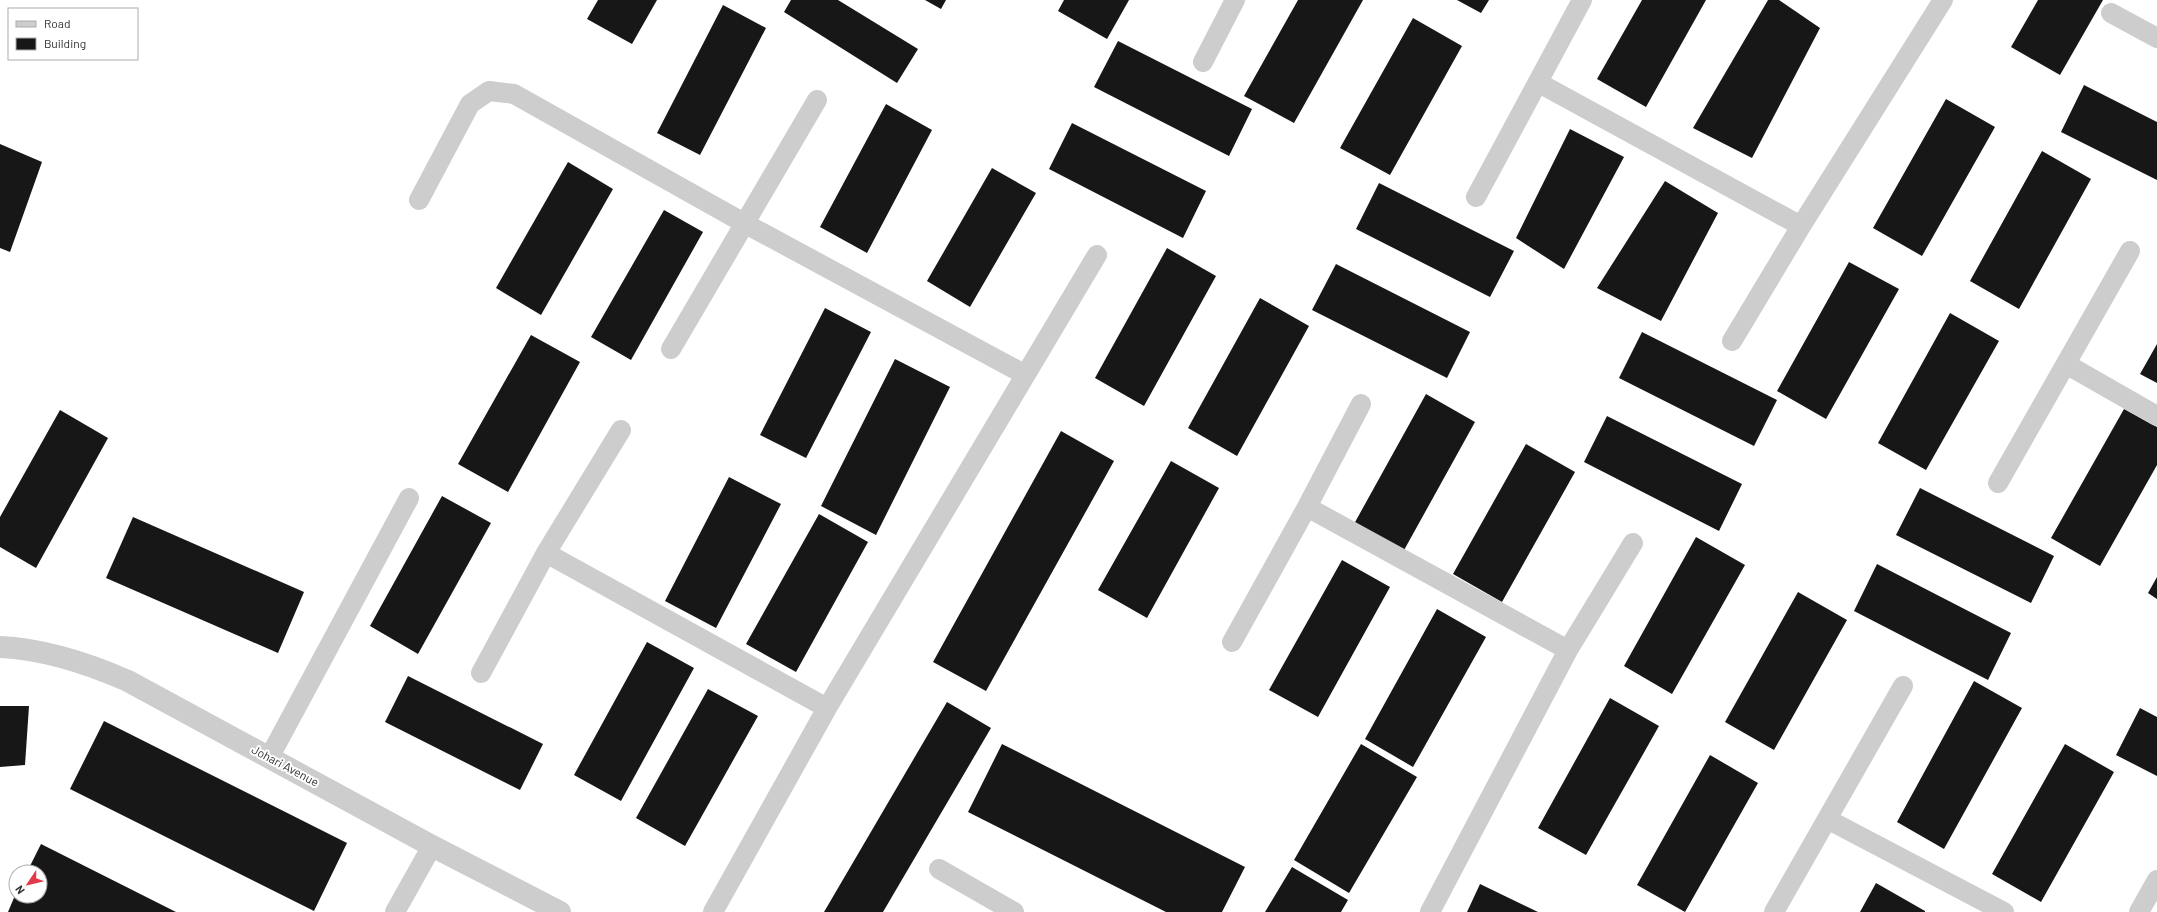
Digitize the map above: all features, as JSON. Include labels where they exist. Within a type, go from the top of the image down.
[{"type":"street","name":"Johari Avenue","points":[[0,647],[54,654],[102,669],[128,681],[432,846],[560,912]]},
{"type":"lane","points":[[1203,62],[1235,0]]},
{"type":"lane","points":[[1476,197],[1539,83],[1582,0]]},
{"type":"lane","points":[[1732,341],[1800,226],[1943,0]]},
{"type":"lane","points":[[2111,13],[2157,38]]},
{"type":"lane","points":[[1539,83],[1800,226]]},
{"type":"lane","points":[[419,200],[470,104],[489,91],[502,91],[514,94],[744,223],[1024,374]]},
{"type":"lane","points":[[671,349],[817,100]]},
{"type":"lane","points":[[1998,483],[2130,251]]},
{"type":"lane","points":[[713,912],[827,708],[1024,374],[1097,255]]},
{"type":"lane","points":[[2066,364],[2157,416]]},
{"type":"lane","points":[[1232,642],[1307,507],[1361,404]]},
{"type":"lane","points":[[481,673],[546,553],[621,430]]},
{"type":"lane","points":[[269,758],[409,498]]},
{"type":"lane","points":[[1307,507],[1568,650]]},
{"type":"lane","points":[[1430,912],[1568,650],[1633,543]]},
{"type":"lane","points":[[546,553],[827,708]]},
{"type":"lane","points":[[1774,912],[1903,686]]},
{"type":"lane","points":[[1827,819],[2004,912]]},
{"type":"lane","points":[[395,912],[432,846]]},
{"type":"lane","points":[[939,868],[1014,912]]},
{"type":"lane","points":[[2139,912],[2157,880]]},
{"type":"building","points":[[598,0],[657,0],[632,44],[587,19]]},
{"type":"building","points":[[791,0],[838,0],[918,49],[897,83],[784,12]]},
{"type":"building","points":[[925,0],[946,0],[941,9]]},
{"type":"building","points":[[1064,0],[1129,0],[1107,39],[1058,11]]},
{"type":"building","points":[[1298,0],[1363,0],[1294,123],[1244,96]]},
{"type":"building","points":[[1457,0],[1489,0],[1481,13]]},
{"type":"building","points":[[1642,0],[1706,0],[1646,107],[1597,79]]},
{"type":"building","points":[[1768,0],[1779,0],[1820,28],[1752,158],[1693,128]]},
{"type":"building","points":[[2038,0],[2103,0],[2060,75],[2011,47]]},
{"type":"building","points":[[723,5],[766,28],[700,155],[657,133]]},
{"type":"building","points":[[1413,18],[1462,46],[1390,175],[1340,148]]},
{"type":"building","points":[[1118,41],[1252,109],[1229,156],[1094,87]]},
{"type":"building","points":[[2084,85],[2157,122],[2157,180],[2061,132]]},
{"type":"building","points":[[1946,99],[1995,127],[1922,256],[1873,228]]},
{"type":"building","points":[[886,104],[932,130],[867,253],[820,227]]},
{"type":"building","points":[[1072,123],[1206,191],[1183,238],[1049,169]]},
{"type":"building","points":[[1570,129],[1624,157],[1564,269],[1516,238]]},
{"type":"building","points":[[0,144],[42,162],[10,252],[0,248]]},
{"type":"building","points":[[2042,151],[2091,179],[2019,309],[1970,281]]},
{"type":"building","points":[[568,162],[613,189],[541,315],[496,288]]},
{"type":"building","points":[[992,168],[1036,193],[970,307],[927,281]]},
{"type":"building","points":[[1665,181],[1718,213],[1661,321],[1597,288]]},
{"type":"building","points":[[1379,183],[1514,251],[1490,297],[1356,229]]},
{"type":"building","points":[[664,210],[703,232],[631,360],[591,337]]},
{"type":"building","points":[[1167,248],[1216,276],[1144,406],[1095,378]]},
{"type":"building","points":[[1849,262],[1899,289],[1826,419],[1777,391]]},
{"type":"building","points":[[1336,264],[1470,332],[1447,378],[1312,310]]},
{"type":"building","points":[[1260,298],[1309,326],[1237,456],[1188,428]]},
{"type":"building","points":[[825,308],[871,332],[806,458],[760,435]]},
{"type":"building","points":[[1950,313],[1999,341],[1926,470],[1878,443]]},
{"type":"building","points":[[1642,332],[1777,400],[1754,446],[1619,378]]},
{"type":"building","points":[[531,335],[580,362],[508,492],[458,464]]},
{"type":"building","points":[[2157,344],[2157,383],[2140,374]]},
{"type":"building","points":[[895,359],[950,387],[876,535],[821,506]]},
{"type":"building","points":[[1426,394],[1475,422],[1403,552],[1354,524]]},
{"type":"building","points":[[2124,409],[2157,427],[2157,465],[2100,566],[2051,538]]},
{"type":"building","points":[[60,410],[108,438],[36,568],[0,547],[0,517]]},
{"type":"building","points":[[1607,416],[1742,484],[1719,531],[1584,462]]},
{"type":"building","points":[[1061,431],[1114,461],[986,691],[933,662]]},
{"type":"building","points":[[1526,444],[1575,472],[1502,602],[1453,574]]},
{"type":"building","points":[[1171,461],[1219,488],[1147,618],[1098,590]]},
{"type":"building","points":[[729,477],[781,504],[716,628],[665,601]]},
{"type":"building","points":[[1920,488],[2054,556],[2031,603],[1896,535]]},
{"type":"building","points":[[442,496],[491,523],[418,654],[370,626]]},
{"type":"building","points":[[819,514],[868,542],[796,672],[746,644]]},
{"type":"building","points":[[133,517],[304,592],[278,653],[106,578]]},
{"type":"building","points":[[1696,537],[1745,565],[1672,694],[1624,666]]},
{"type":"building","points":[[1342,560],[1390,587],[1318,717],[1269,690]]},
{"type":"building","points":[[1877,564],[2011,633],[1988,680],[1854,611]]},
{"type":"building","points":[[2157,577],[2157,599],[2148,593]]},
{"type":"building","points":[[1798,592],[1847,620],[1774,750],[1725,722]]},
{"type":"building","points":[[1437,609],[1486,637],[1413,767],[1365,739]]},
{"type":"building","points":[[647,642],[694,668],[621,801],[574,775]]},
{"type":"building","points":[[408,676],[543,744],[520,790],[385,722]]},
{"type":"building","points":[[1974,681],[2022,708],[1944,849],[1897,822]]},
{"type":"building","points":[[708,689],[758,716],[685,846],[636,818]]},
{"type":"building","points":[[1610,698],[1659,726],[1586,855],[1538,828]]},
{"type":"building","points":[[947,702],[991,728],[883,912],[824,912]]},
{"type":"building","points":[[0,706],[29,706],[25,765],[0,767]]},
{"type":"building","points":[[2140,708],[2157,717],[2157,776],[2116,755]]},
{"type":"building","points":[[104,721],[347,843],[314,911],[70,789]]},
{"type":"building","points":[[1002,744],[1245,867],[1222,912],[1166,912],[968,812]]},
{"type":"building","points":[[1361,744],[1417,777],[1349,893],[1294,860]]},
{"type":"building","points":[[2065,744],[2114,772],[2041,902],[1992,874]]},
{"type":"building","points":[[1710,755],[1758,783],[1685,912],[1637,885]]},
{"type":"building","points":[[41,844],[176,912],[8,912],[11,904],[48,904],[48,864],[31,864]]},
{"type":"building","points":[[1292,867],[1348,900],[1341,912],[1265,912]]},
{"type":"building","points":[[1876,883],[1925,911],[1925,912],[1860,912]]},
{"type":"building","points":[[1480,884],[1538,912],[1467,912]]}]
